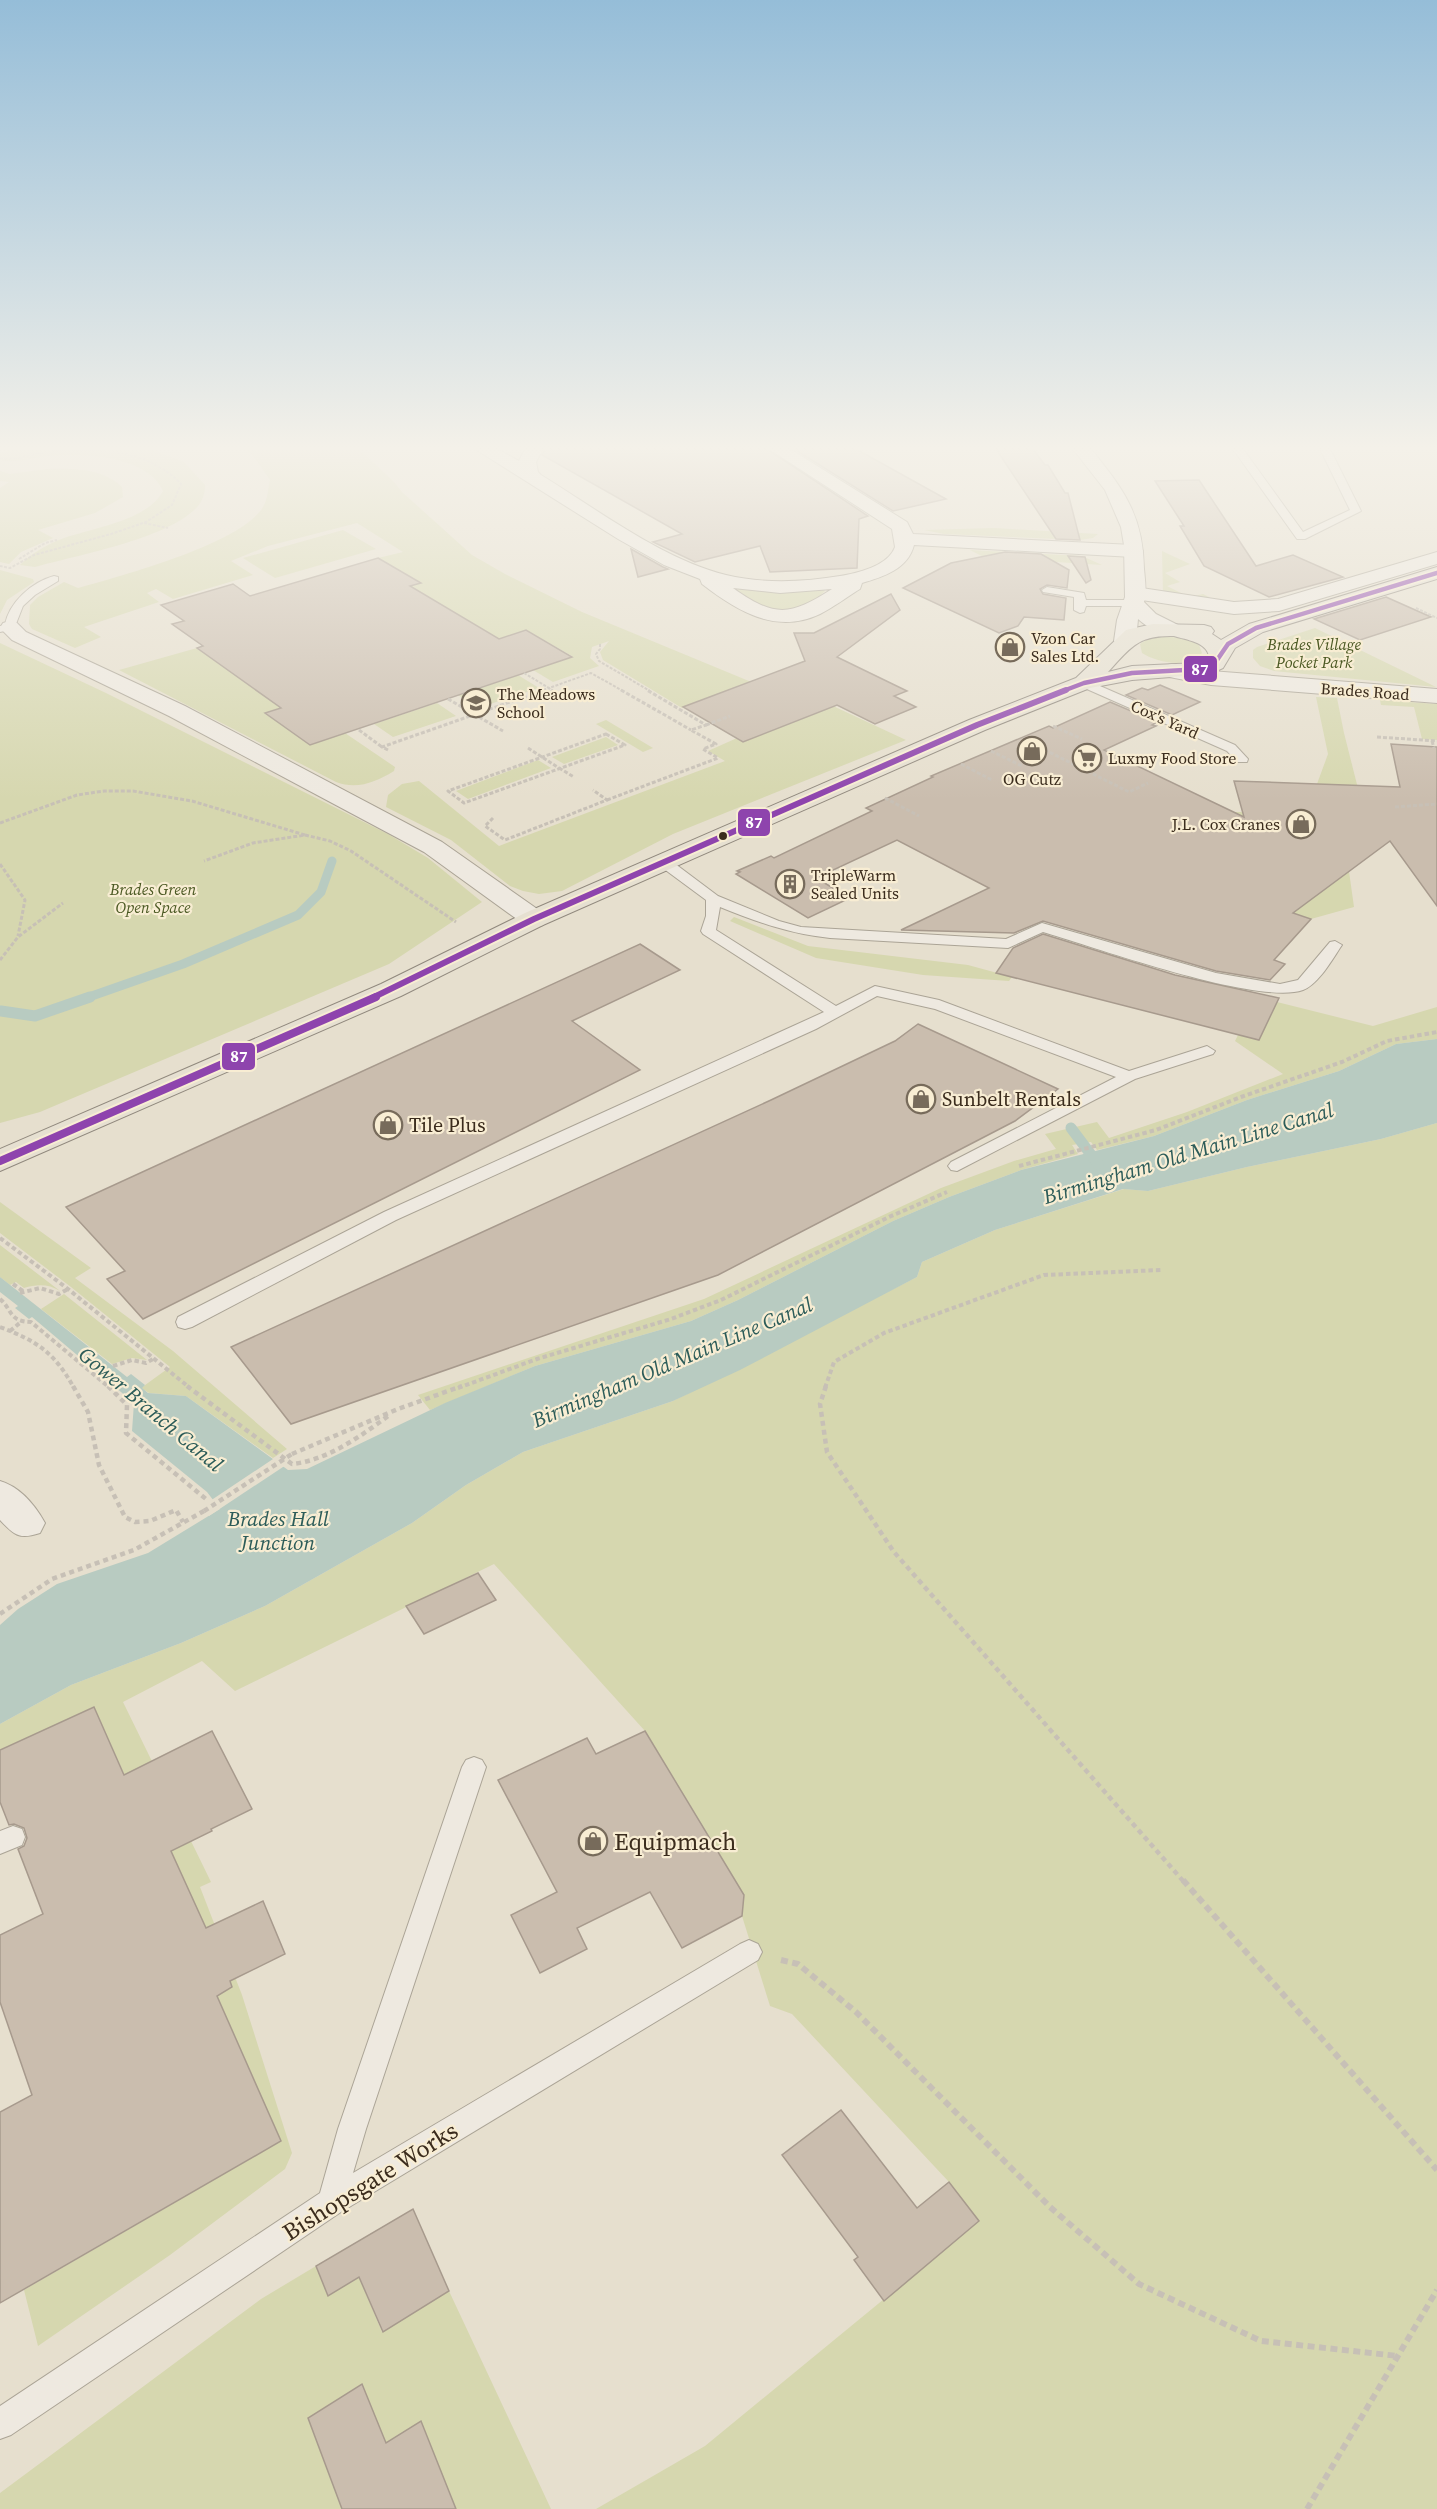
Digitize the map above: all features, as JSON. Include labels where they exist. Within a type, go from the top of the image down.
[{"type":"main road","points":[[0,1161],[391,990],[493,938],[527,914],[665,863],[921,749],[1084,683],[1132,674],[1202,669],[1215,663],[1228,644],[1256,628],[1437,573]]},
{"type":"main road","points":[[1084,683],[1124,643],[1139,633],[1256,628]]},
{"type":"main road","points":[[1178,631],[1214,644],[1220,655]]},
{"type":"main road","points":[[1124,643],[1125,654],[1134,661],[1168,671]]},
{"type":"main road","points":[[0,1143],[372,982],[493,938]]},
{"type":"street","points":[[686,566],[719,579],[746,584],[808,585],[855,579],[879,570]]},
{"type":"street","points":[[698,572],[743,606],[758,612],[785,616],[811,610],[885,566]]},
{"type":"street","points":[[1124,643],[1126,620],[1134,598],[1133,566]]},
{"type":"street","points":[[1134,598],[1234,608],[1268,606],[1409,566]]},
{"type":"street","points":[[1134,598],[1149,618],[1178,631]]},
{"type":"street","points":[[5,628],[177,711],[433,847],[527,914]]},
{"type":"street","name":"Brades Road","points":[[1220,655],[1242,670],[1292,686]]},
{"type":"street","name":"Brades Road","points":[[1168,671],[1210,678],[1292,686],[1437,696]]},
{"type":"street","points":[[0,1495],[26,1523]]},
{"type":"lane","points":[[5,628],[10,614],[23,600],[54,579]]},
{"type":"lane","points":[[1047,590],[1080,595],[1080,607],[1134,598]]},
{"type":"lane","name":"Cox's Yard","points":[[1084,683],[1231,748],[1242,759]]},
{"type":"lane","points":[[665,863],[713,899],[774,924],[801,932],[1008,944],[1042,927],[1250,986],[1289,989],[1301,985],[1335,945]]},
{"type":"lane","points":[[713,899],[713,916],[708,931],[836,1013]]},
{"type":"lane","points":[[185,1322],[390,1216],[836,1013],[875,991],[939,1005],[1129,1076]]},
{"type":"lane","points":[[957,1166],[1129,1076],[1207,1051]]},
{"type":"lane","points":[[331,2202],[352,2129],[426,1916],[474,1767]]},
{"type":"lane","name":"Bishopsgate Works","points":[[0,2424],[331,2202],[749,1952]]},
{"type":"path","points":[[1424,612],[1437,618]]},
{"type":"path","points":[[600,644],[600,649],[596,654],[599,661],[706,725]]},
{"type":"path","points":[[524,673],[555,693]]},
{"type":"path","points":[[382,747],[591,673],[716,744],[703,749],[718,758],[505,840],[485,826],[493,818]]},
{"type":"path","points":[[448,699],[503,731]]},
{"type":"path","points":[[691,730],[730,716]]},
{"type":"path","points":[[1045,722],[1082,739]]},
{"type":"path","points":[[359,730],[388,750]]},
{"type":"path","points":[[606,734],[625,744],[464,803],[448,791],[542,756],[606,734]]},
{"type":"path","points":[[1016,735],[1129,792],[1148,783]]},
{"type":"path","points":[[1377,737],[1437,741]]},
{"type":"path","points":[[1432,741],[1434,748]]},
{"type":"path","points":[[528,748],[574,777]]},
{"type":"path","points":[[986,748],[1022,766]]},
{"type":"path","points":[[955,761],[992,780]]},
{"type":"path","points":[[593,790],[606,800]]},
{"type":"path","points":[[0,823],[12,816],[79,795],[123,792],[191,802],[330,841],[351,851],[455,922],[527,914]]},
{"type":"path","points":[[878,794],[919,816]]},
{"type":"path","points":[[1395,807],[1437,804]]},
{"type":"path","points":[[204,861],[249,843],[305,835]]},
{"type":"path","points":[[0,864],[26,900],[18,937]]},
{"type":"path","points":[[0,960],[18,937],[63,903]]},
{"type":"path","points":[[1008,1170],[1155,1130],[1342,1062],[1387,1041],[1437,1032]]},
{"type":"path","points":[[0,1614],[52,1579],[134,1550],[204,1511],[292,1454],[398,1409],[537,1359],[671,1319],[711,1304],[889,1217],[953,1189]]},
{"type":"path","points":[[0,1238],[68,1289],[153,1359],[292,1464],[306,1463],[361,1436],[398,1409]]},
{"type":"path","points":[[1161,1270],[1044,1275],[885,1333],[834,1362],[820,1404],[827,1452],[894,1552],[1437,2170]]},
{"type":"path","points":[[13,1284],[22,1293],[40,1287],[52,1289],[60,1294],[68,1289]]},
{"type":"path","points":[[0,1299],[4,1302],[6,1310],[21,1322],[31,1322],[101,1378],[127,1405],[126,1433],[206,1500]]},
{"type":"path","points":[[10,1331],[21,1322]]},
{"type":"path","points":[[0,1327],[29,1338],[62,1364],[88,1412],[99,1465],[125,1517],[135,1522],[150,1521],[176,1510],[183,1522]]},
{"type":"path","points":[[113,1366],[132,1360],[146,1363],[153,1359]]},
{"type":"path","points":[[749,1952],[798,1964],[856,2012],[1050,2207],[1139,2284],[1262,2341],[1398,2356]]},
{"type":"path","points":[[1307,2509],[1437,2290]]},
{"type":"green space","points":[[239,566],[253,575],[173,599],[156,589],[147,593],[159,602],[84,627],[101,637],[75,648],[32,629],[29,624],[30,605],[38,597],[64,582],[78,588],[149,567]]},
{"type":"green space","points":[[256,566],[316,566],[275,578]]},
{"type":"green space","points":[[392,566],[491,566],[582,612],[807,705],[818,699],[906,740],[673,834],[562,891],[539,894],[523,891],[510,886],[451,840],[386,807],[388,795],[402,784],[419,781],[499,846],[725,761],[708,751],[737,738],[738,687],[682,708],[603,660],[600,652],[609,641],[592,647],[590,658],[599,666],[553,682],[533,670],[572,656],[526,630],[489,642],[488,633],[410,586],[420,583]]},
{"type":"green space","points":[[1162,566],[1184,566],[1165,573],[1180,582],[1167,586],[1189,597],[1203,594],[1209,597],[1208,600],[1163,595]]},
{"type":"green space","points":[[0,570],[33,579],[34,582],[7,600],[0,614]]},
{"type":"green space","points":[[743,588],[821,589],[825,591],[814,601],[802,607],[780,610],[757,603],[733,591]]},
{"type":"green space","name":"Brades Village Pocket Park","points":[[1315,628],[1436,687],[1274,671],[1260,666],[1253,658],[1253,650],[1257,647]]},
{"type":"green space","points":[[1157,636],[1186,638],[1199,645],[1202,653],[1189,661],[1173,663],[1164,662],[1142,653],[1140,644]]},
{"type":"green space","name":"Brades Green Open Space","points":[[0,643],[106,693],[388,834],[428,858],[482,902],[389,964],[40,1112],[0,1123]]},
{"type":"green space","points":[[197,648],[250,686],[273,679],[316,697],[266,713],[310,745],[345,733],[395,767],[394,771],[366,784],[351,785],[336,782],[119,670]]},
{"type":"green space","points":[[518,675],[539,688],[478,708],[458,695]]},
{"type":"green space","points":[[1316,697],[1337,698],[1371,840],[1317,784],[1328,754]]},
{"type":"green space","points":[[1380,700],[1437,704],[1437,740],[1422,739],[1414,707],[1381,705]]},
{"type":"green space","points":[[437,703],[456,716],[393,737],[374,724]]},
{"type":"green space","points":[[606,720],[653,748],[643,752],[596,724]]},
{"type":"green space","points":[[606,737],[618,745],[564,764],[552,757]]},
{"type":"green space","points":[[538,760],[551,768],[468,799],[456,791]]},
{"type":"green space","points":[[1228,812],[1243,812],[1346,850],[1354,907],[1311,919],[1293,913],[1344,874]]},
{"type":"green space","points":[[734,917],[808,946],[968,965],[1012,977],[1009,981],[923,975],[816,958],[730,921]]},
{"type":"green space","points":[[1277,1002],[1373,1026],[1437,1007],[1437,1039],[1396,1044],[1339,1071],[1247,1100],[1154,1136],[1097,1150],[1091,1142],[1072,1145],[1078,1154],[1021,1170],[893,1221],[738,1300],[691,1321],[535,1366],[430,1410],[418,1395],[704,1299],[941,1188],[1014,1161],[1056,1149],[1045,1134],[1097,1122],[1109,1138],[1187,1112],[1283,1074],[1235,1041],[1238,1035],[1259,1040]]},
{"type":"green space","points":[[1437,1123],[1437,2509],[596,2509],[705,2446],[979,2221],[949,2182],[792,2014],[770,2006],[742,1916],[744,1895],[645,1731],[494,1564],[235,1691],[202,1661],[123,1702],[211,1882],[200,1887],[242,1995],[292,2153],[285,2169],[170,2255],[38,2346],[24,2290],[281,2141],[217,1996],[232,1986],[170,1850],[160,1854],[94,1707],[0,1750],[0,1724],[71,1685],[181,1643],[265,1606],[412,1523],[466,1485],[523,1452],[673,1401],[917,1277],[922,1262],[995,1230],[1124,1189],[1148,1191],[1247,1167],[1381,1139]]},
{"type":"green space","points":[[0,1202],[91,1268],[75,1278],[173,1351],[287,1449],[273,1458],[186,1396],[149,1393],[141,1388],[170,1367],[0,1233]]},
{"type":"green space","points":[[0,1245],[60,1291],[43,1285],[24,1288],[16,1282],[10,1285],[0,1277]]},
{"type":"green space","points":[[64,1294],[147,1360],[132,1358],[112,1364],[41,1309]]},
{"type":"green space","points":[[316,2266],[328,2295],[359,2277],[382,2332],[449,2291],[551,2509],[0,2509],[0,2493],[261,2299]]},
{"type":"water","points":[[1437,1039],[1437,1123],[1381,1139],[1247,1167],[1148,1191],[1123,1189],[995,1230],[922,1262],[917,1277],[740,1370],[673,1401],[523,1452],[466,1485],[412,1523],[265,1606],[181,1643],[71,1685],[0,1724],[0,1625],[18,1609],[57,1584],[148,1553],[220,1509],[207,1492],[132,1431],[134,1403],[32,1317],[29,1319],[15,1308],[18,1306],[0,1292],[0,1277],[127,1377],[131,1374],[145,1385],[142,1388],[148,1393],[186,1396],[288,1470],[307,1469],[445,1403],[535,1366],[691,1321],[738,1300],[893,1221],[949,1197],[1021,1170],[1154,1136],[1247,1100],[1339,1071],[1396,1044]]},
{"type":"pier","points":[[276,1457],[286,1465],[209,1516],[207,1514],[216,1508],[210,1501]]},
{"type":"building","points":[[351,566],[392,566],[421,583],[410,586],[499,639],[526,630],[572,657],[310,745],[265,713],[281,708],[197,648],[203,646],[172,624],[184,621],[161,605],[233,584],[250,596]]},
{"type":"building","points":[[635,566],[661,566],[668,569],[638,577]]},
{"type":"building","points":[[768,566],[857,566],[857,568],[770,572]]},
{"type":"building","points":[[945,566],[1062,566],[1069,570],[1067,588],[1047,585],[1040,589],[1043,594],[1066,598],[1064,620],[1024,617],[1018,626],[999,633],[903,588]]},
{"type":"building","points":[[1075,566],[1087,566],[1091,580],[1086,583]]},
{"type":"building","points":[[1204,566],[1318,566],[1343,577],[1269,597]]},
{"type":"building","points":[[891,594],[900,610],[837,657],[907,691],[894,696],[916,707],[875,724],[837,705],[743,742],[683,707],[805,661],[794,633],[814,633]]},
{"type":"building","points":[[1386,597],[1431,617],[1360,640],[1314,619]]},
{"type":"building","points":[[1160,685],[1200,702],[1172,715],[1126,695],[1142,688],[1148,690]]},
{"type":"building","points":[[1110,702],[1157,722],[1152,725],[1156,726],[1104,750],[1244,817],[1234,781],[1400,787],[1391,744],[1437,747],[1437,906],[1390,841],[1293,913],[1311,919],[1274,960],[1285,964],[1270,980],[1216,971],[1043,921],[1014,933],[901,930],[989,888],[897,840],[816,878],[850,898],[808,918],[736,874],[740,872],[737,871],[771,856],[774,858],[872,811],[866,808],[933,777],[931,776],[1049,726],[1053,728]]},
{"type":"building","points":[[1043,934],[1175,975],[1279,998],[1259,1040],[996,973],[1013,948]]},
{"type":"building","name":"Tile Plus","points":[[640,944],[680,970],[572,1021],[640,1070],[143,1319],[107,1279],[125,1271],[66,1207]]},
{"type":"building","points":[[918,1024],[1058,1089],[1015,1121],[718,1275],[291,1424],[231,1347],[771,1100],[895,1041]]},
{"type":"building","points":[[478,1573],[496,1600],[424,1634],[406,1606]]},
{"type":"building","points":[[94,1707],[124,1775],[212,1731],[252,1809],[171,1851],[206,1928],[263,1901],[285,1954],[230,1981],[232,1987],[217,1996],[281,2141],[0,2303],[0,2112],[32,2095],[0,2002],[0,1935],[43,1914],[18,1849],[24,1846],[27,1838],[24,1828],[14,1824],[9,1825],[0,1802],[0,1750]]},
{"type":"building","points":[[645,1731],[744,1895],[742,1916],[682,1948],[650,1892],[577,1928],[587,1949],[540,1973],[511,1915],[557,1892],[498,1780],[587,1738],[596,1754]]},
{"type":"building","points":[[841,2110],[917,2208],[949,2182],[979,2221],[884,2301],[854,2260],[858,2257],[782,2155]]},
{"type":"building","points":[[413,2209],[449,2291],[383,2332],[359,2277],[328,2296],[316,2266]]},
{"type":"building","points":[[362,2384],[386,2443],[421,2421],[456,2509],[342,2509],[308,2418]]},
{"type":"waterway","points":[[86,998],[183,964],[298,915],[321,892],[332,861]]},
{"type":"waterway","points":[[1,1011],[35,1016],[90,997]]},
{"type":"waterway","name":"Birmingham Old Main Line Canal","points":[[1071,1128],[1098,1164]]},
{"type":"transit line","name":"87","points":[[0,1161],[391,990],[534,919],[977,725],[1084,683],[1132,673],[1202,669],[1215,663],[1228,644],[1256,628],[1437,573]]},
{"type":"place","name":"Vzon Car Sales Ltd.","points":[[1010,647]]},
{"type":"place","name":"The Meadows School","points":[[476,703]]},
{"type":"place","name":"OG Cutz","points":[[1032,751]]},
{"type":"place","name":"Luxmy Food Store","points":[[1087,758]]},
{"type":"place","name":"J.L. Cox Cranes","points":[[1301,824]]},
{"type":"place","name":"TripleWarm Sealed Units","points":[[790,884]]},
{"type":"place","name":"Sunbelt Rentals","points":[[921,1099]]},
{"type":"place","name":"Tile Plus","points":[[388,1125]]},
{"type":"place","name":"Equipmach","points":[[593,1841]]},
{"type":"water label","name":"Gower Branch Canal","points":[[151,1409]]},
{"type":"water label","name":"Brades Hall Junction","points":[[278,1530]]}]
